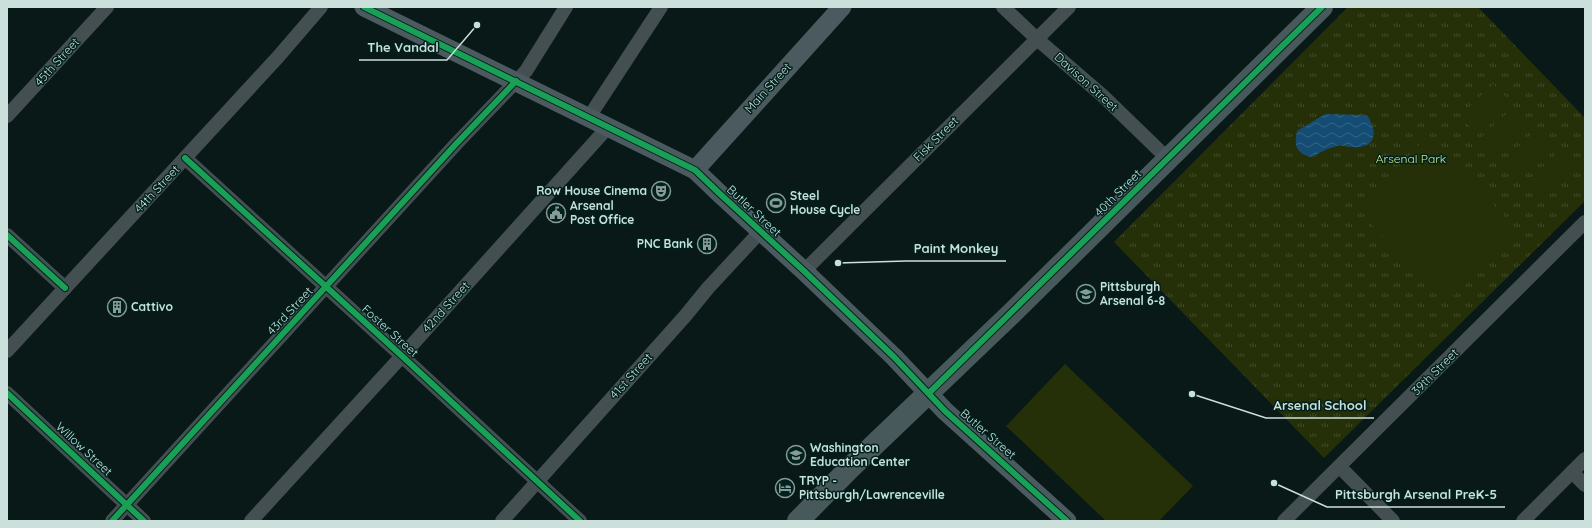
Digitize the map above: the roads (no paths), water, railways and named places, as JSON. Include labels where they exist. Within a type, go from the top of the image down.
[{"type":"main road","name":"Butler Street","points":[[364,7],[609,126],[695,170],[894,357],[945,411],[1067,521]]},
{"type":"main road","name":"Main Street","points":[[695,170],[842,7]]},
{"type":"main road","name":"40th Street","points":[[798,521],[850,468],[929,393],[1322,7]]},
{"type":"street","name":"45th Street","points":[[7,116],[107,7]]},
{"type":"street","name":"44th Street","points":[[7,351],[278,57],[321,7]]},
{"type":"street","name":"43rd Street","points":[[112,521],[526,71],[566,7]]},
{"type":"street","points":[[589,117],[661,7]]},
{"type":"street","name":"Davison Street","points":[[1003,7],[1037,39],[1103,96],[1168,159]]},
{"type":"street","name":"Fisk Street","points":[[804,271],[1069,7]]},
{"type":"street","name":"42nd Street","points":[[251,521],[609,126]]},
{"type":"street","name":"Foster Street","points":[[185,158],[580,521]]},
{"type":"street","name":"39th Street","points":[[1284,521],[1585,222]]},
{"type":"street","name":"41st Street","points":[[502,521],[686,315],[708,288],[760,232]]},
{"type":"street","points":[[7,235],[65,288]]},
{"type":"street","name":"Willow Street","points":[[7,393],[144,521]]},
{"type":"street","points":[[1523,521],[1585,459]]},
{"type":"street","points":[[1340,467],[1393,521]]},
{"type":"street","points":[[1572,472],[1585,485]]},
{"type":"water","points":[[1325,114],[1367,115],[1372,125],[1374,134],[1373,139],[1366,145],[1360,147],[1337,146],[1311,157],[1302,153],[1296,145],[1297,131]]},
{"type":"place","name":"The Vandal","points":[[477,25]]},
{"type":"place","name":"Row House Cinema","points":[[661,191]]},
{"type":"place","name":"Steel House Cycle","points":[[776,203]]},
{"type":"place","name":"Arsenal Post Office","points":[[556,213]]},
{"type":"place","name":"PNC Bank","points":[[707,244]]},
{"type":"place","name":"Paint Monkey","points":[[838,263]]},
{"type":"place","name":"Pittsburgh Arsenal 6-8","points":[[1086,294]]},
{"type":"place","name":"Cattivo","points":[[117,307]]},
{"type":"place","name":"Arsenal School","points":[[1192,394]]},
{"type":"place","name":"Washington Education Center","points":[[796,455]]},
{"type":"place","name":"Pittsburgh Arsenal PreK-5","points":[[1274,483]]},
{"type":"place","name":"TRYP - Pittsburgh/Lawrenceville","points":[[785,488]]},
{"type":"park label","name":"Arsenal Park","points":[[1411,159]]}]
